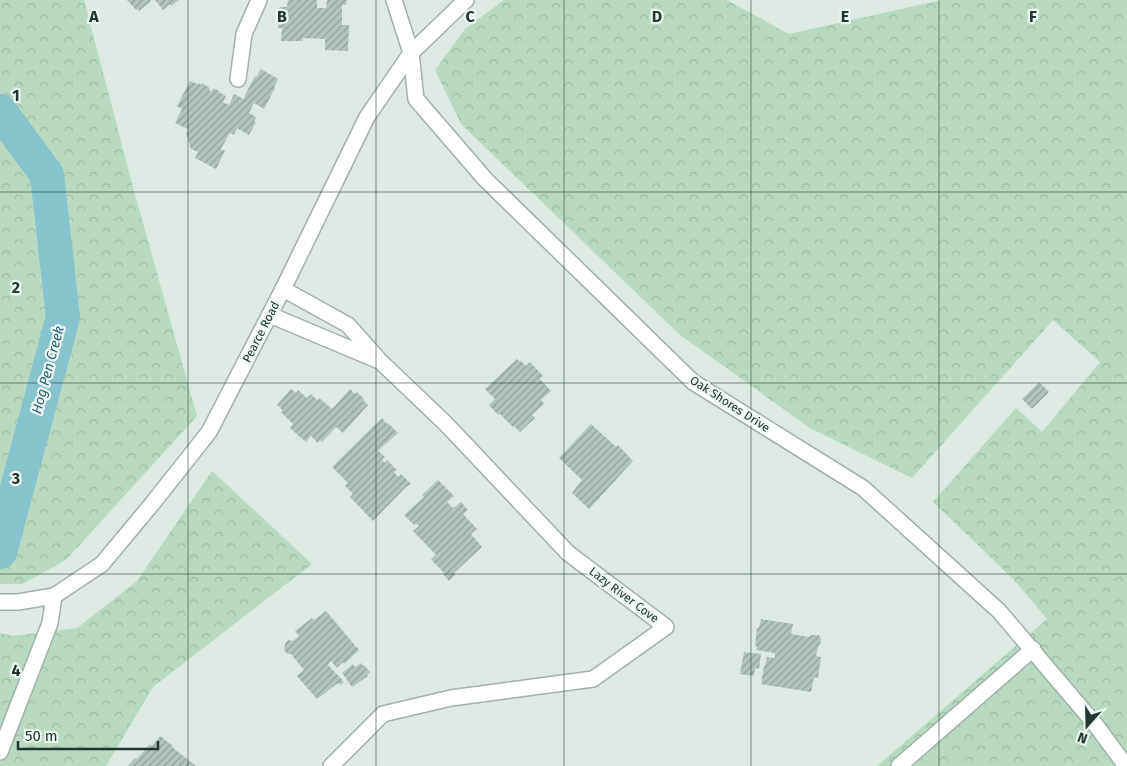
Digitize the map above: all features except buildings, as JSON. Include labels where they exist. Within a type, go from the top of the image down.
[{"type":"street","points":[[238,79],[244,34],[259,0]]},
{"type":"street","name":"Oak Shores Drive","points":[[394,0],[411,52],[416,99],[484,180],[693,382],[864,488],[999,611],[1095,724],[1126,766]]},
{"type":"street","name":"Pearce Road","points":[[0,602],[18,602],[54,596],[102,564],[209,432],[270,315],[367,117],[411,52],[466,0]]},
{"type":"street","name":"Lazy River Cove","points":[[283,288],[348,325],[380,361],[446,424],[568,553],[666,627],[593,679],[450,698],[383,714],[331,766]]},
{"type":"street","name":"Lazy River Cove","points":[[270,315],[380,361]]},
{"type":"street","points":[[0,752],[50,623],[54,596]]},
{"type":"street","points":[[899,766],[1033,649]]},
{"type":"green space","points":[[0,0],[84,0],[134,191],[197,416],[66,560],[22,584],[0,584]]},
{"type":"green space","points":[[504,0],[727,0],[789,34],[941,0],[1127,0],[1127,766],[877,766],[1047,619],[1014,580],[933,502],[1016,408],[1042,432],[1100,362],[1053,320],[912,478],[810,428],[680,335],[461,124],[435,70],[465,29]]},
{"type":"green space","points":[[212,471],[312,564],[153,687],[106,766],[0,766],[0,633],[13,636],[77,628],[137,581]]},
{"type":"waterway","name":"Hog Pen Creek","points":[[0,111],[47,175],[63,317],[0,552]]}]
